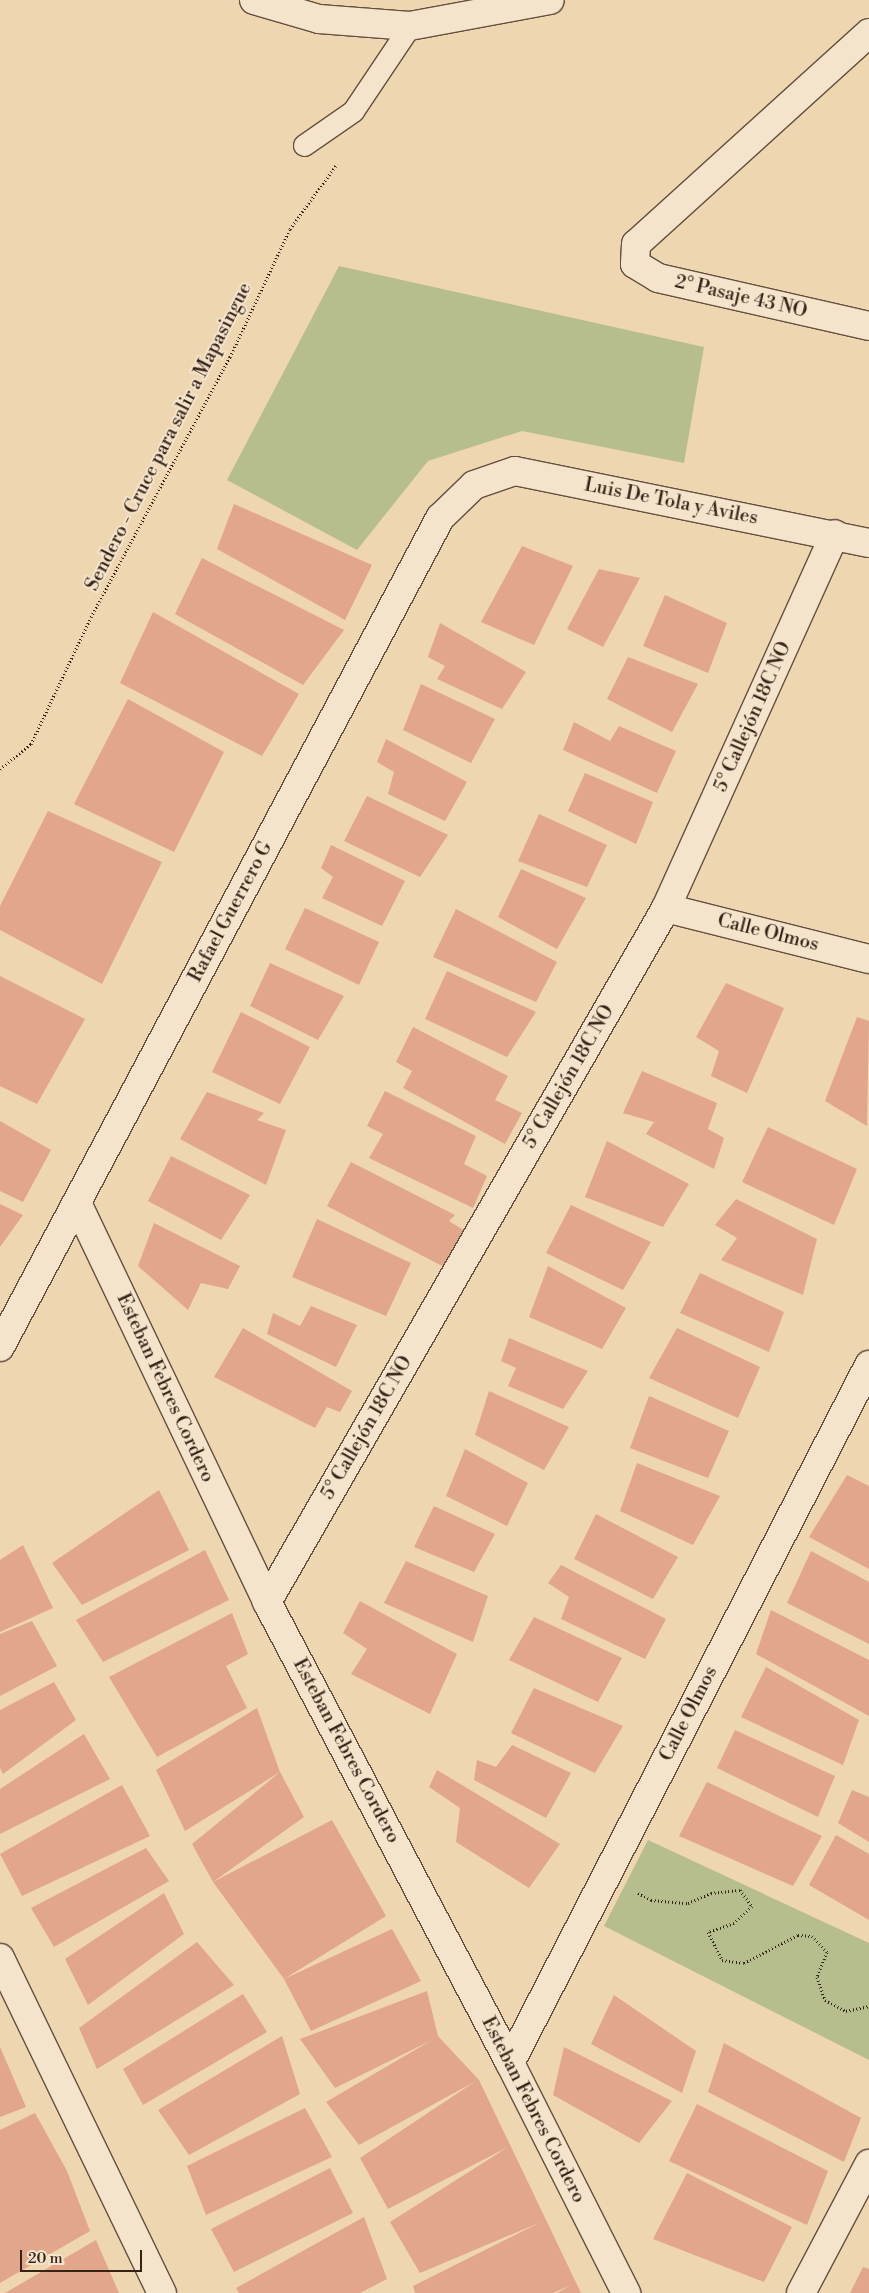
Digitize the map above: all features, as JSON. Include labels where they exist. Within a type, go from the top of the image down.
[{"type":"street","points":[[254,0],[320,19],[410,26],[550,0]]},
{"type":"street","name":"2° Pasaje 43 NO","points":[[869,33],[636,244],[635,264],[658,278],[869,326]]},
{"type":"street","name":"Luis De Tola y Aviles","points":[[474,485],[515,471],[835,534],[869,543]]},
{"type":"street","name":"Rafael Guerrero G","points":[[0,1348],[440,518],[474,485]]},
{"type":"street","name":"5° Callejón 18C NO","points":[[268,1602],[666,908],[835,534]]},
{"type":"street","name":"Calle Olmos","points":[[666,908],[869,959]]},
{"type":"street","name":"Esteban Febres Cordero","points":[[77,1203],[268,1602],[510,2063],[626,2293]]},
{"type":"street","name":"Calle Olmos","points":[[510,2063],[869,1365]]},
{"type":"street","points":[[0,1958],[162,2293]]},
{"type":"street","points":[[801,2293],[869,2164]]},
{"type":"lane","points":[[304,145],[353,111],[410,26]]},
{"type":"path","name":"Sendero - Cruce para salir a Mapasingue","points":[[0,769],[31,744],[91,617],[230,357],[290,229],[329,179],[338,162]]},
{"type":"path","points":[[631,1889],[651,1900],[688,1904],[711,1894],[740,1890],[752,1906],[734,1923],[708,1932],[722,1960],[744,1963],[798,1935],[812,1936],[826,1952],[817,1977],[825,2000],[846,2011],[869,2006]]},
{"type":"green space","points":[[339,266],[704,347],[684,463],[522,431],[428,461],[357,550],[227,480]]},
{"type":"green space","points":[[648,1840],[869,1943],[869,2060],[604,1926]]},
{"type":"building","points":[[234,504],[372,565],[345,620],[217,549]]},
{"type":"building","points":[[522,546],[573,566],[534,645],[481,622]]},
{"type":"building","points":[[202,558],[344,630],[303,685],[175,614]]},
{"type":"building","points":[[599,569],[640,578],[603,647],[567,629]]},
{"type":"building","points":[[665,595],[727,623],[708,673],[643,646]]},
{"type":"building","points":[[153,612],[299,694],[262,756],[120,683]]},
{"type":"building","points":[[440,623],[526,672],[502,709],[437,679],[445,666],[428,657]]},
{"type":"building","points":[[628,657],[698,684],[672,732],[607,699]]},
{"type":"building","points":[[421,684],[495,719],[471,763],[403,730]]},
{"type":"building","points":[[128,699],[224,752],[174,852],[74,804]]},
{"type":"building","points":[[574,722],[610,741],[619,726],[676,751],[657,793],[563,750]]},
{"type":"building","points":[[386,739],[467,782],[445,821],[388,794],[394,772],[377,762]]},
{"type":"building","points":[[585,773],[653,802],[636,844],[568,811]]},
{"type":"building","points":[[367,796],[448,835],[420,877],[344,841]]},
{"type":"building","points":[[48,811],[162,862],[102,984],[0,930],[0,906]]},
{"type":"building","points":[[539,814],[607,845],[587,887],[518,861]]},
{"type":"building","points":[[331,845],[405,881],[382,926],[322,898],[333,877],[321,868]]},
{"type":"building","points":[[521,869],[586,898],[557,949],[498,917]]},
{"type":"building","points":[[305,908],[379,942],[359,985],[285,949]]},
{"type":"building","points":[[456,909],[557,962],[536,1002],[433,957]]},
{"type":"building","points":[[270,963],[344,996],[318,1040],[250,1006]]},
{"type":"building","points":[[447,971],[536,1012],[507,1057],[425,1019]]},
{"type":"building","points":[[0,976],[85,1019],[37,1104],[0,1086]]},
{"type":"building","points":[[726,983],[784,1008],[747,1093],[711,1076],[719,1051],[696,1037]]},
{"type":"building","points":[[241,1012],[310,1047],[280,1104],[212,1072]]},
{"type":"building","points":[[857,1017],[869,1021],[867,1126],[825,1101]]},
{"type":"building","points":[[413,1027],[508,1076],[495,1100],[522,1113],[505,1144],[403,1088],[412,1071],[396,1062]]},
{"type":"building","points":[[642,1071],[717,1103],[708,1129],[724,1138],[714,1169],[646,1134],[654,1122],[623,1113]]},
{"type":"building","points":[[385,1091],[476,1136],[464,1164],[487,1176],[473,1208],[369,1158],[383,1134],[367,1126]]},
{"type":"building","points":[[207,1092],[264,1113],[257,1120],[286,1130],[266,1185],[180,1139]]},
{"type":"building","points":[[0,1121],[51,1150],[23,1202],[0,1191]]},
{"type":"building","points":[[768,1127],[857,1169],[834,1225],[742,1182]]},
{"type":"building","points":[[607,1141],[689,1184],[663,1227],[585,1197]]},
{"type":"building","points":[[171,1156],[250,1195],[221,1240],[148,1201]]},
{"type":"building","points":[[351,1162],[455,1215],[449,1221],[465,1231],[444,1267],[327,1206]]},
{"type":"building","points":[[736,1199],[817,1239],[803,1295],[721,1260],[737,1238],[715,1225]]},
{"type":"building","points":[[0,1204],[23,1215],[0,1247]]},
{"type":"building","points":[[571,1205],[651,1242],[623,1290],[546,1253]]},
{"type":"building","points":[[317,1219],[411,1263],[386,1316],[292,1277]]},
{"type":"building","points":[[154,1223],[240,1266],[228,1289],[201,1283],[188,1310],[138,1266]]},
{"type":"building","points":[[548,1266],[626,1308],[602,1349],[529,1317]]},
{"type":"building","points":[[700,1273],[784,1312],[769,1352],[680,1313]]},
{"type":"building","points":[[311,1306],[357,1325],[336,1367],[267,1334],[273,1313],[300,1326]]},
{"type":"building","points":[[243,1328],[352,1391],[340,1412],[327,1407],[315,1428],[214,1377]]},
{"type":"building","points":[[677,1328],[760,1367],[738,1418],[649,1378]]},
{"type":"building","points":[[509,1338],[588,1371],[563,1409],[508,1386],[516,1368],[501,1361]]},
{"type":"building","points":[[489,1391],[569,1427],[544,1470],[475,1435]]},
{"type":"building","points":[[649,1396],[729,1431],[708,1478],[630,1448]]},
{"type":"building","points":[[465,1449],[528,1483],[507,1526],[446,1496]]},
{"type":"building","points":[[637,1463],[720,1496],[693,1545],[620,1511]]},
{"type":"building","points":[[847,1475],[869,1486],[869,1569],[809,1537]]},
{"type":"building","points":[[159,1490],[189,1550],[82,1605],[52,1563]]},
{"type":"building","points":[[434,1506],[495,1534],[474,1572],[414,1547]]},
{"type":"building","points":[[596,1514],[678,1557],[653,1599],[574,1559]]},
{"type":"building","points":[[23,1545],[53,1608],[0,1632],[0,1560]]},
{"type":"building","points":[[205,1550],[229,1600],[103,1662],[76,1620]]},
{"type":"building","points":[[811,1551],[869,1582],[869,1644],[787,1603]]},
{"type":"building","points":[[406,1561],[488,1596],[473,1642],[384,1603]]},
{"type":"building","points":[[561,1565],[666,1619],[645,1659],[561,1619],[569,1597],[548,1583]]},
{"type":"building","points":[[360,1601],[457,1654],[430,1714],[351,1674],[367,1649],[343,1633]]},
{"type":"building","points":[[771,1610],[869,1660],[869,1716],[756,1654]]},
{"type":"building","points":[[232,1613],[248,1654],[226,1666],[247,1708],[157,1757],[109,1677]]},
{"type":"building","points":[[534,1617],[622,1658],[598,1702],[509,1660]]},
{"type":"building","points":[[32,1621],[57,1666],[0,1696],[0,1634]]},
{"type":"building","points":[[766,1667],[859,1720],[843,1765],[741,1717]]},
{"type":"building","points":[[54,1682],[76,1720],[3,1774],[0,1768],[0,1710]]},
{"type":"building","points":[[534,1688],[623,1726],[595,1773],[511,1733]]},
{"type":"building","points":[[257,1708],[280,1772],[185,1831],[156,1770]]},
{"type":"building","points":[[735,1730],[835,1776],[818,1817],[717,1768]]},
{"type":"building","points":[[84,1734],[110,1779],[0,1834],[0,1789]]},
{"type":"building","points":[[512,1745],[571,1773],[546,1818],[474,1780],[477,1760],[496,1767]]},
{"type":"building","points":[[437,1770],[560,1844],[529,1888],[456,1842],[460,1808],[429,1787]]},
{"type":"building","points":[[280,1772],[304,1817],[213,1882],[192,1844]]},
{"type":"building","points":[[707,1782],[822,1836],[793,1886],[679,1836]]},
{"type":"building","points":[[122,1785],[150,1836],[22,1896],[0,1854]]},
{"type":"building","points":[[852,1790],[869,1797],[869,1842],[838,1823]]},
{"type":"building","points":[[332,1820],[386,1916],[284,1979],[213,1882]]},
{"type":"building","points":[[836,1835],[869,1854],[869,1920],[809,1885]]},
{"type":"building","points":[[146,1848],[169,1881],[54,1947],[31,1908]]},
{"type":"building","points":[[164,1893],[184,1934],[88,2005],[65,1959]]},
{"type":"building","points":[[392,1929],[421,1981],[311,2031],[284,1979]]},
{"type":"building","points":[[197,1942],[234,1985],[97,2069],[79,2028]]},
{"type":"building","points":[[427,1991],[438,2036],[479,2080],[581,2293],[557,2293],[571,2285],[553,2293],[415,2293],[413,2286],[541,2222],[420,2273],[390,2222],[508,2147],[388,2209],[360,2158],[476,2081],[359,2145],[326,2102],[432,2040],[335,2088],[300,2039]]},
{"type":"building","points":[[243,1994],[267,2032],[143,2105],[123,2069]]},
{"type":"building","points":[[614,1995],[696,2051],[682,2093],[591,2044]]},
{"type":"building","points":[[282,2036],[300,2094],[189,2155],[158,2110]]},
{"type":"building","points":[[724,2043],[861,2118],[844,2162],[708,2092]]},
{"type":"building","points":[[0,2047],[26,2107],[0,2117]]},
{"type":"building","points":[[564,2047],[672,2101],[639,2143],[553,2095]]},
{"type":"building","points":[[697,2104],[828,2171],[807,2225],[669,2161]]},
{"type":"building","points":[[305,2108],[332,2157],[206,2215],[187,2166]]},
{"type":"building","points":[[35,2113],[67,2171],[90,2231],[0,2283],[0,2130]]},
{"type":"building","points":[[330,2168],[353,2213],[234,2272],[211,2229]]},
{"type":"building","points":[[687,2173],[792,2227],[764,2282],[653,2239]]},
{"type":"building","points":[[364,2217],[387,2279],[360,2293],[239,2293],[236,2288]]},
{"type":"building","points":[[96,2240],[119,2293],[5,2293]]},
{"type":"building","points":[[863,2267],[869,2269],[869,2293],[850,2293]]}]
